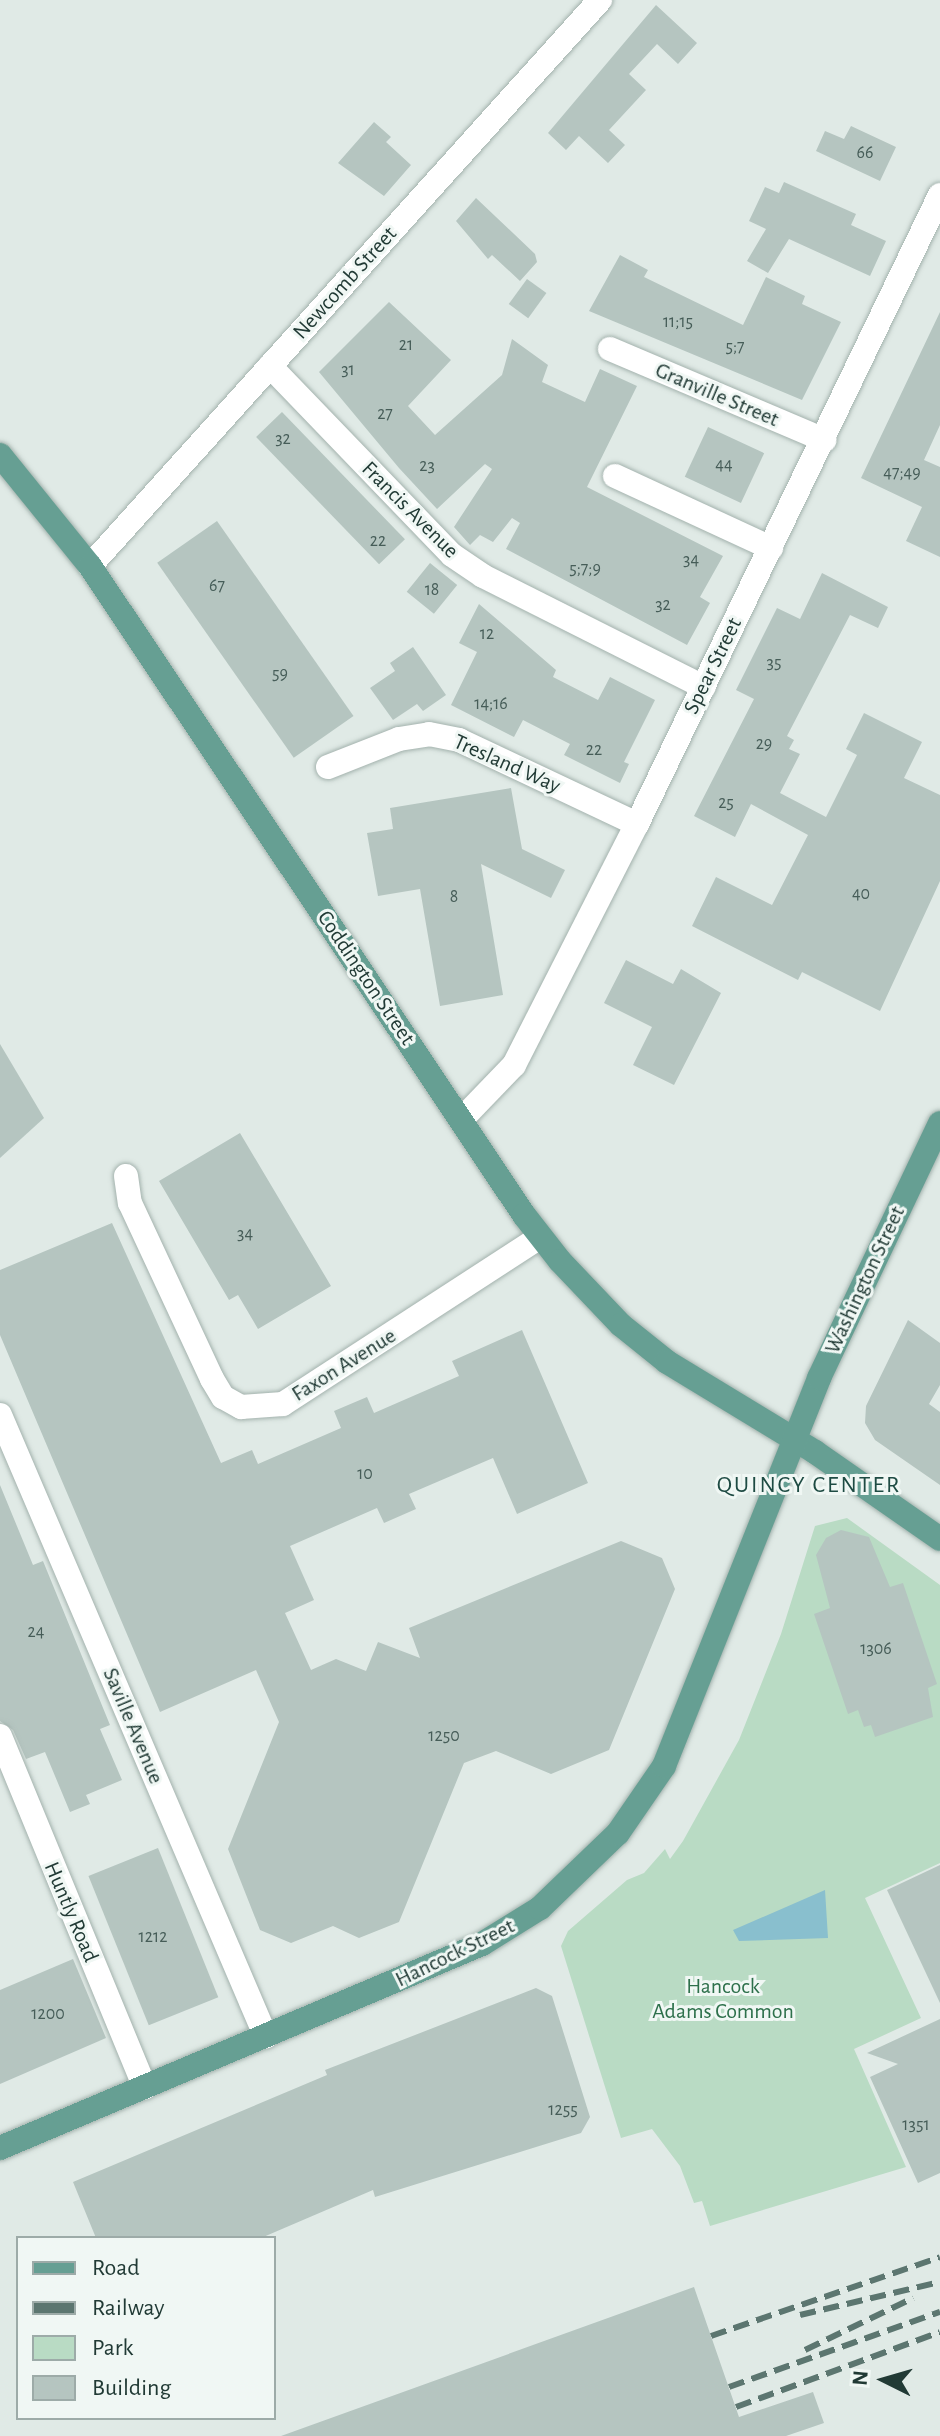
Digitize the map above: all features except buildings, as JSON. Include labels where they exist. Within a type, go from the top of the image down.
[{"type":"main road","name":"Coddington Street","points":[[0,455],[90,566],[540,1237],[621,1325],[667,1362],[793,1439],[940,1539]]},
{"type":"main road","name":"Washington Street","points":[[793,1439],[940,1123]]},
{"type":"main road","name":"Hancock Street","points":[[0,2148],[266,2037],[510,1929],[565,1887],[618,1833],[664,1766],[793,1439]]},
{"type":"street","name":"Newcomb Street","points":[[90,566],[600,0]]},
{"type":"street","name":"Spear Street","points":[[461,1120],[514,1065],[637,824],[940,195]]},
{"type":"street","name":"Granville Street","points":[[610,349],[824,440]]},
{"type":"street","name":"Francis Avenue","points":[[270,366],[452,555],[483,576],[704,687]]},
{"type":"street","points":[[615,476],[771,548]]},
{"type":"street","name":"Tresland Way","points":[[328,767],[399,739],[429,734],[459,740],[637,824]]},
{"type":"street","name":"Faxon Avenue","points":[[126,1176],[130,1203],[212,1379],[223,1397],[241,1407],[283,1404],[540,1237]]},
{"type":"street","name":"Saville Avenue","points":[[0,1415],[266,2037]]},
{"type":"street","name":"Huntly Road","points":[[0,1736],[145,2087]]},
{"type":"green space","name":"Hancock Adams Common","points":[[847,1518],[940,1585],[940,1863],[865,1898],[921,2018],[854,2049],[906,2167],[710,2226],[702,2201],[694,2203],[680,2166],[652,2129],[621,2138],[561,1946],[568,1931],[627,1880],[644,1873],[665,1849],[670,1859],[683,1841],[739,1740],[781,1634],[815,1526]]},
{"type":"water","points":[[825,1890],[828,1938],[739,1941],[733,1930]]},
{"type":"railway","points":[[711,2336],[940,2257]]},
{"type":"railway","points":[[800,2315],[940,2282]]},
{"type":"railway","points":[[805,2350],[913,2298]]},
{"type":"railway","points":[[729,2387],[940,2312]]},
{"type":"railway","points":[[736,2407],[940,2332]]},
{"type":"district","name":"QUINCY CENTER","points":[[809,1486]]}]
